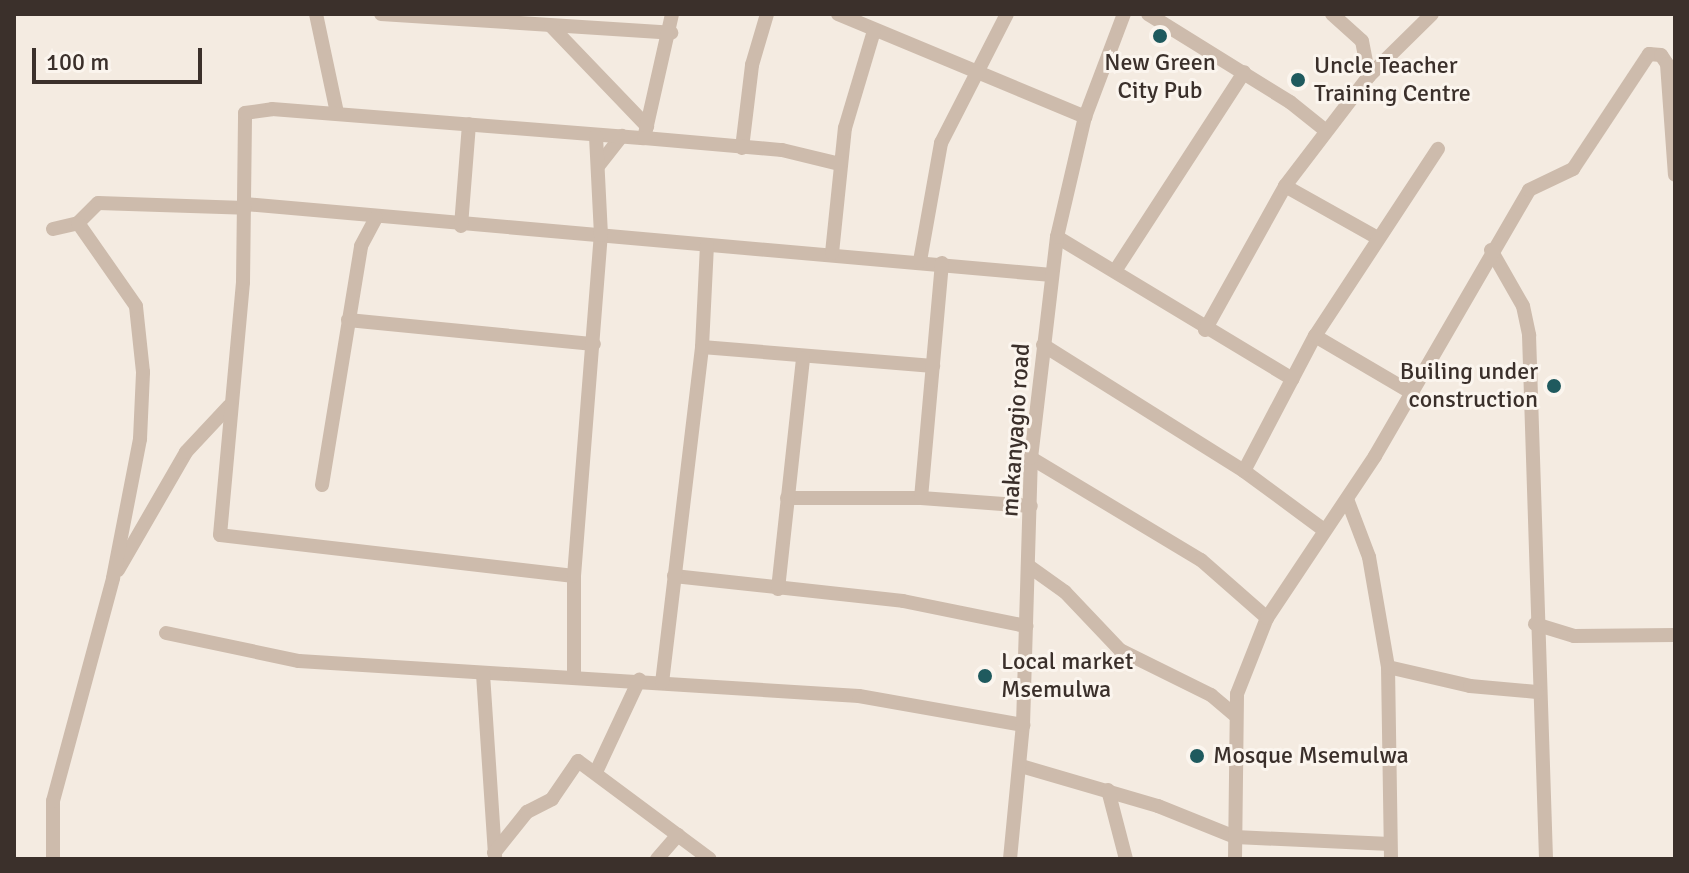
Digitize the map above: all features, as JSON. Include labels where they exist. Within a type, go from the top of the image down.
[{"type":"street","points":[[316,14],[337,113]]},
{"type":"street","points":[[381,14],[508,19],[551,26],[671,33]]},
{"type":"street","points":[[646,132],[671,33],[672,14]]},
{"type":"street","points":[[742,148],[752,65],[767,14]]},
{"type":"street","points":[[838,14],[979,76],[1085,117]]},
{"type":"street","points":[[920,261],[941,143],[950,115],[979,76],[1007,14]]},
{"type":"street","name":"makanyagio road","points":[[1010,859],[1021,766],[1030,567],[1031,458],[1057,237],[1085,117],[1124,14]]},
{"type":"street","points":[[1148,14],[1244,72],[1325,130]]},
{"type":"street","points":[[1332,14],[1362,41],[1369,76]]},
{"type":"street","points":[[1205,330],[1285,186],[1325,130],[1369,76],[1432,14]]},
{"type":"street","points":[[551,26],[646,132]]},
{"type":"street","points":[[832,253],[840,164],[852,100],[874,31]]},
{"type":"street","points":[[1235,859],[1234,714],[1241,677],[1267,618],[1347,499],[1412,393],[1491,250],[1529,190],[1573,169],[1649,54],[1661,55],[1667,64],[1675,175]]},
{"type":"street","points":[[1115,271],[1244,72]]},
{"type":"street","points":[[574,576],[220,535],[245,206],[242,119],[248,110],[337,113],[596,136],[646,132],[742,148],[782,150],[840,164]]},
{"type":"street","points":[[461,226],[469,124]]},
{"type":"street","points":[[574,676],[574,576],[601,235],[596,136]]},
{"type":"street","points":[[599,165],[622,136]]},
{"type":"street","points":[[1244,471],[1315,336],[1376,237],[1438,149]]},
{"type":"street","points":[[1285,186],[1376,237]]},
{"type":"street","points":[[53,229],[78,223],[98,203],[245,206],[461,226],[832,253],[1052,275]]},
{"type":"street","points":[[322,485],[362,241],[376,218]]},
{"type":"street","points":[[53,859],[53,801],[113,578],[140,439],[142,336],[123,281],[78,223]]},
{"type":"street","points":[[1057,237],[1205,330],[1292,379]]},
{"type":"street","points":[[662,683],[702,347],[707,245]]},
{"type":"street","points":[[1491,250],[1523,306],[1529,335],[1537,692],[1546,859]]},
{"type":"street","points":[[921,498],[942,263]]},
{"type":"street","points":[[348,320],[594,344]]},
{"type":"street","points":[[1315,336],[1412,393]]},
{"type":"street","points":[[1043,345],[1244,471],[1324,530]]},
{"type":"street","points":[[702,347],[803,358],[933,366]]},
{"type":"street","points":[[778,589],[803,358]]},
{"type":"street","points":[[113,578],[186,452],[229,406]]},
{"type":"street","points":[[1031,458],[1201,560],[1267,618]]},
{"type":"street","points":[[787,498],[921,498],[1031,506]]},
{"type":"street","points":[[1021,766],[1108,790],[1235,837],[1390,852],[1388,667],[1369,557],[1347,499]]},
{"type":"street","points":[[1030,567],[1065,592],[1120,650],[1211,695],[1234,714]]},
{"type":"street","points":[[674,576],[903,601],[1026,626]]},
{"type":"street","points":[[1535,624],[1574,636],[1675,635]]},
{"type":"street","points":[[166,633],[299,661],[483,674],[639,680],[734,692],[859,696],[1023,725]]},
{"type":"street","points":[[1388,667],[1470,686],[1537,692]]},
{"type":"street","points":[[483,674],[495,856]]},
{"type":"street","points":[[596,772],[639,680]]},
{"type":"street","points":[[495,856],[527,812],[552,799],[573,762],[596,772],[710,859]]},
{"type":"street","points":[[1108,790],[1126,859]]},
{"type":"street","points":[[657,859],[678,835]]},
{"type":"place","name":"New Green City Pub","points":[[1160,36]]},
{"type":"place","name":"Uncle Teacher Training Centre","points":[[1298,80]]},
{"type":"place","name":"Builing under construction","points":[[1554,386]]},
{"type":"place","name":"Local market Msemulwa","points":[[985,676]]},
{"type":"place","name":"Mosque Msemulwa","points":[[1197,756]]}]
